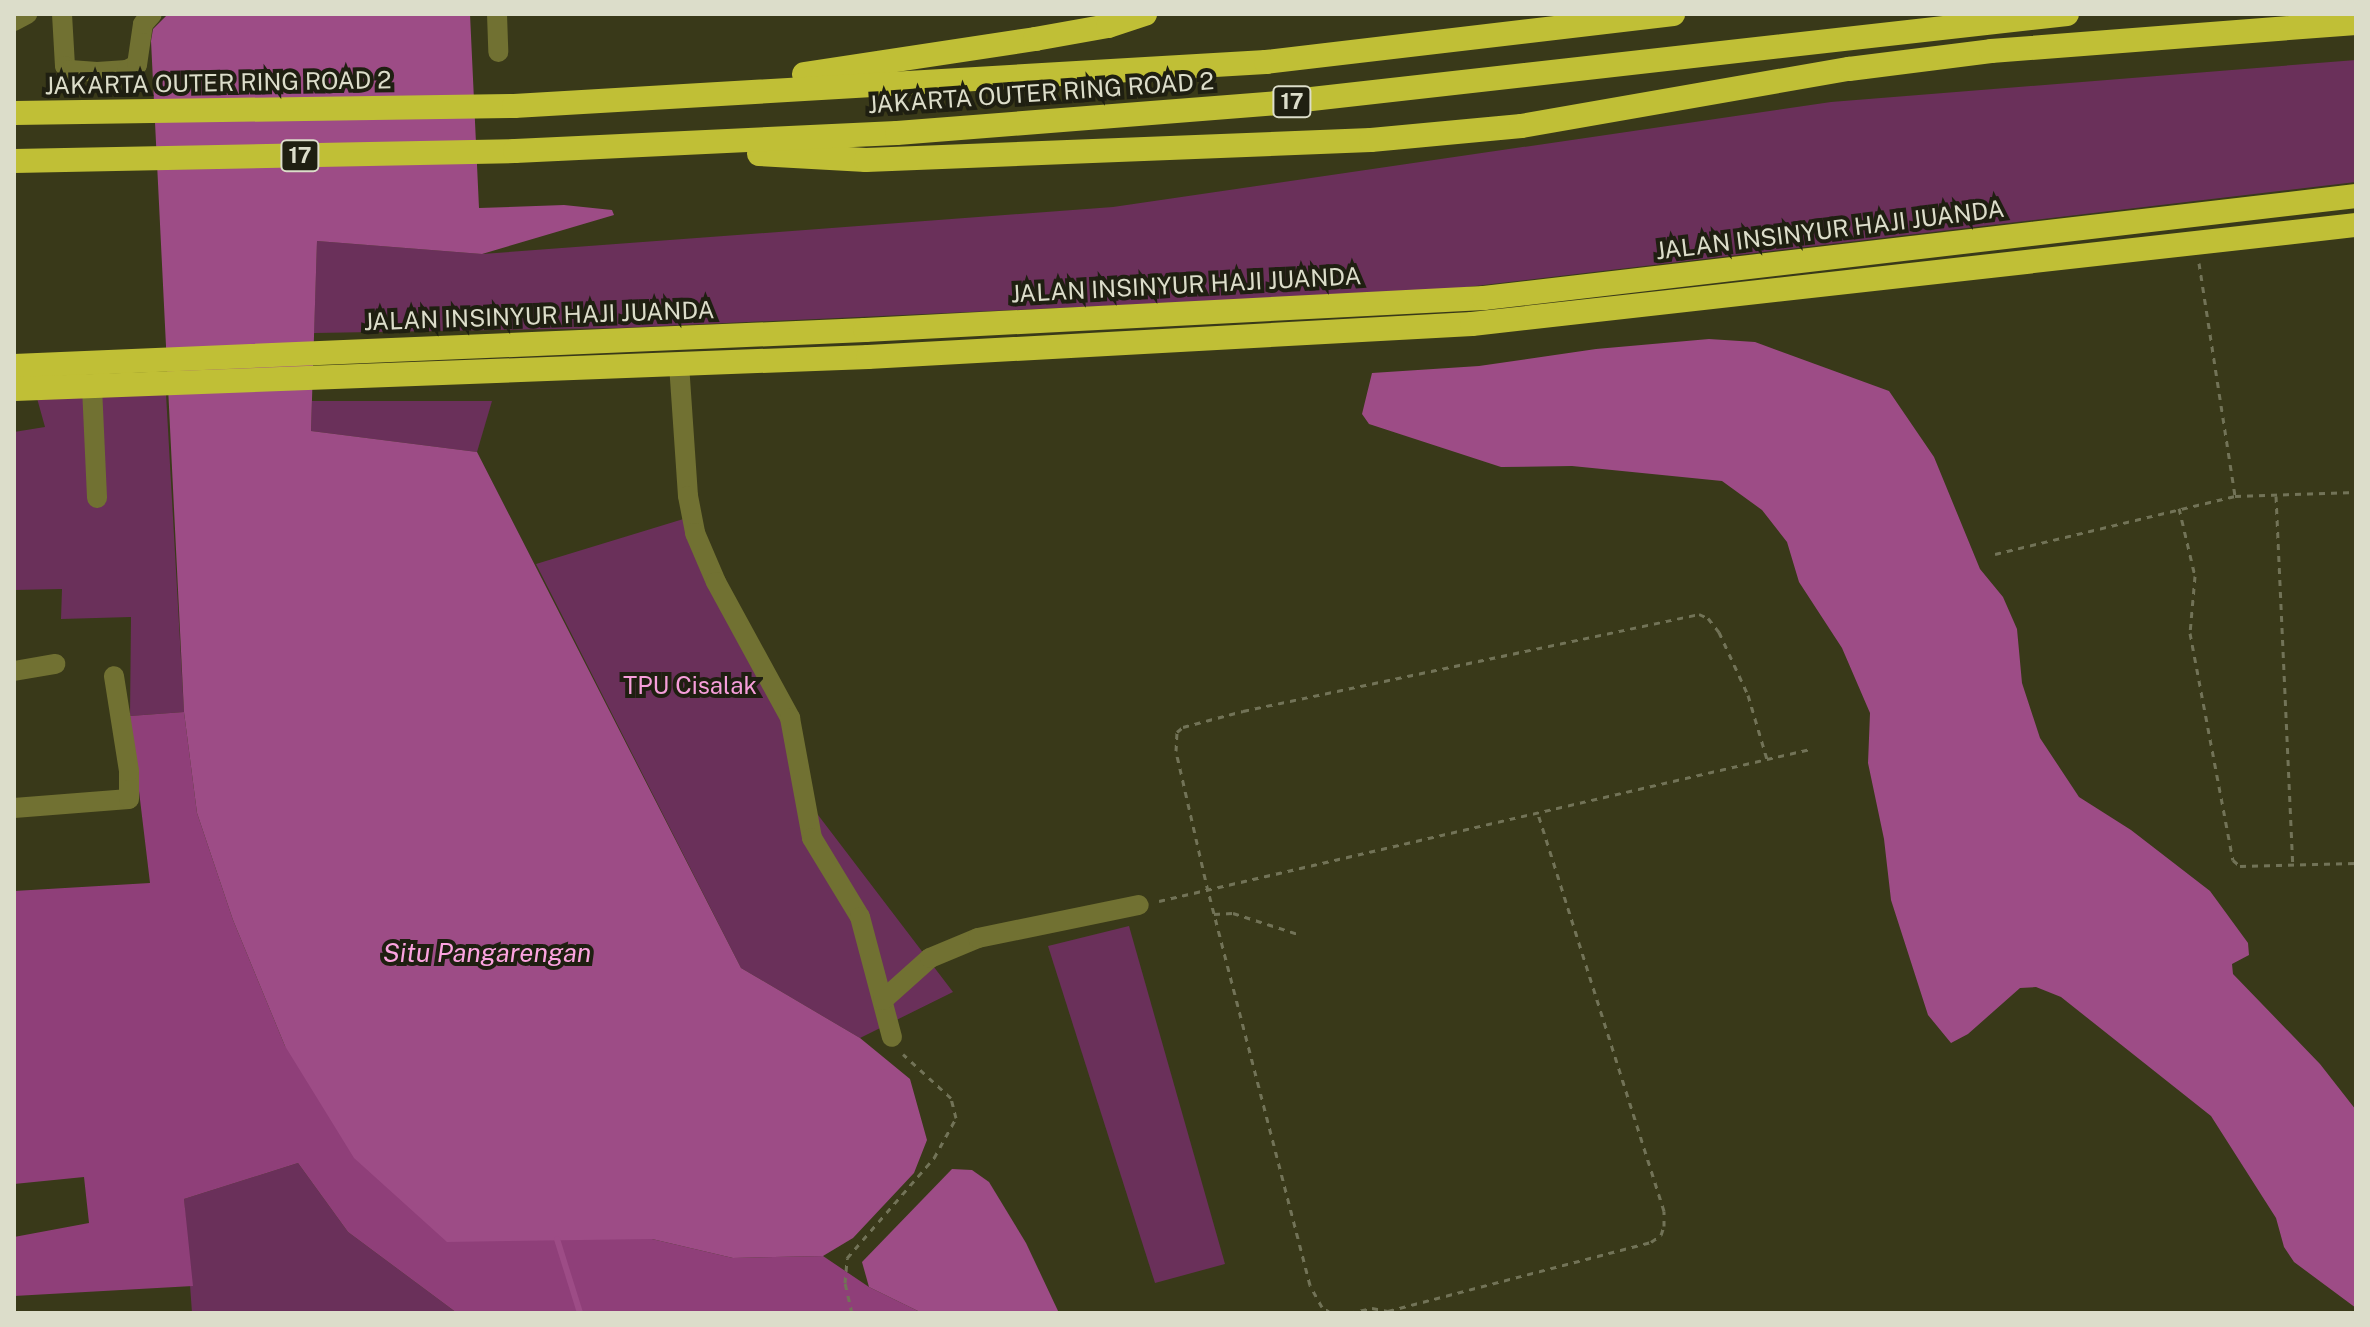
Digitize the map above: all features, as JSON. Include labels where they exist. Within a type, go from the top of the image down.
[{"type":"highway","points":[[671,95],[1035,39],[1108,26],[1145,14]]},
{"type":"highway","name":"JAKARTA OUTER RING ROAD 2","points":[[14,113],[514,106],[1266,62],[1673,14]]},
{"type":"highway","name":"JAKARTA OUTER RING ROAD 2","points":[[14,161],[642,147],[897,133],[1276,103],[2067,14]]},
{"type":"highway","points":[[642,147],[866,160],[1371,140],[1521,126],[1849,69],[1991,51],[2356,23]]},
{"type":"highway","name":"JALAN INSINYUR HAJI JUANDA","points":[[14,366],[865,330],[1484,298],[2356,196]]},
{"type":"highway","points":[[14,389],[868,357],[1472,324],[2356,225]]},
{"type":"highway","points":[[865,330],[868,357]]},
{"type":"street","points":[[14,21],[27,14]]},
{"type":"street","points":[[62,14],[65,66],[97,72],[127,70],[137,65],[143,24],[150,16]]},
{"type":"street","points":[[497,14],[498,52]]},
{"type":"street","points":[[679,364],[688,496],[704,558],[790,718],[812,838],[860,917],[892,1037]]},
{"type":"street","points":[[92,387],[97,498]]},
{"type":"street","points":[[14,671],[55,664]]},
{"type":"street","points":[[14,808],[129,799],[129,771],[114,676]]},
{"type":"street","points":[[883,1000],[930,958],[978,938],[1139,905]]},
{"type":"path","points":[[2195,244],[2235,496]]},
{"type":"path","points":[[1995,554],[2235,496],[2356,492]]},
{"type":"path","points":[[2276,496],[2293,865]]},
{"type":"path","points":[[2179,508],[2195,576],[2190,633],[2231,853],[2240,866],[2356,863]]},
{"type":"path","points":[[1331,1313],[1322,1307],[1310,1285],[1208,891],[1175,739],[1183,727],[1243,711],[1699,614],[1708,618],[1719,632],[1748,695],[1767,759]]},
{"type":"path","points":[[1139,905],[1810,749]]},
{"type":"path","points":[[1349,1313],[1372,1308],[1389,1312],[1651,1242],[1661,1235],[1664,1211],[1538,813]]},
{"type":"path","points":[[1214,914],[1233,913],[1301,935]]},
{"type":"path","points":[[852,1313],[845,1283],[847,1258],[934,1158],[956,1118],[951,1098],[900,1050],[892,1037]]},
{"type":"green space","points":[[2356,60],[2356,182],[1433,291],[618,328],[314,333],[317,241],[482,254],[1113,207],[1831,102]]},
{"type":"green space","points":[[35,391],[166,394],[184,712],[130,716],[131,617],[61,619],[62,589],[14,590],[14,432],[45,427]]},
{"type":"green space","points":[[312,401],[492,401],[477,452],[311,431]]},
{"type":"green space","name":"TPU Cisalak","points":[[690,517],[762,648],[815,811],[953,992],[860,1038],[741,968],[536,564]]},
{"type":"green space","points":[[1129,926],[1225,1264],[1155,1283],[1048,946]]},
{"type":"green space","points":[[298,1163],[348,1232],[457,1313],[192,1313],[184,1199]]},
{"type":"shaded area","points":[[184,712],[197,813],[233,920],[285,1046],[591,1239],[652,1239],[733,1258],[823,1256],[869,1287],[922,1313],[457,1313],[348,1232],[298,1163],[184,1199],[193,1286],[14,1296],[14,1237],[89,1223],[84,1177],[14,1184],[14,891],[150,883],[130,716]]},
{"type":"water","name":"Situ Pangarengan","points":[[168,14],[470,14],[479,208],[564,205],[612,210],[614,215],[482,254],[317,241],[311,431],[477,452],[741,968],[860,1038],[910,1079],[927,1140],[914,1173],[853,1238],[823,1256],[733,1258],[652,1239],[447,1242],[354,1158],[285,1046],[233,920],[197,813],[184,712],[151,41],[153,29]]},
{"type":"water","points":[[1709,339],[1755,342],[1889,391],[1934,457],[1980,569],[2003,597],[2017,629],[2022,683],[2040,738],[2079,797],[2131,830],[2210,891],[2248,943],[2249,955],[2232,964],[2233,974],[2320,1064],[2356,1110],[2356,1308],[2294,1262],[2284,1247],[2276,1218],[2211,1116],[2061,997],[2036,987],[2020,988],[1968,1034],[1951,1043],[1928,1015],[1891,900],[1884,839],[1868,763],[1870,713],[1842,648],[1799,582],[1787,542],[1762,510],[1722,481],[1572,466],[1501,467],[1369,424],[1362,414],[1372,373],[1479,366],[1596,349]]},
{"type":"water","points":[[952,1169],[972,1170],[989,1182],[1026,1243],[1059,1313],[922,1313],[869,1287],[862,1262]]},
{"type":"waterway","points":[[557,1239],[580,1313]]}]
